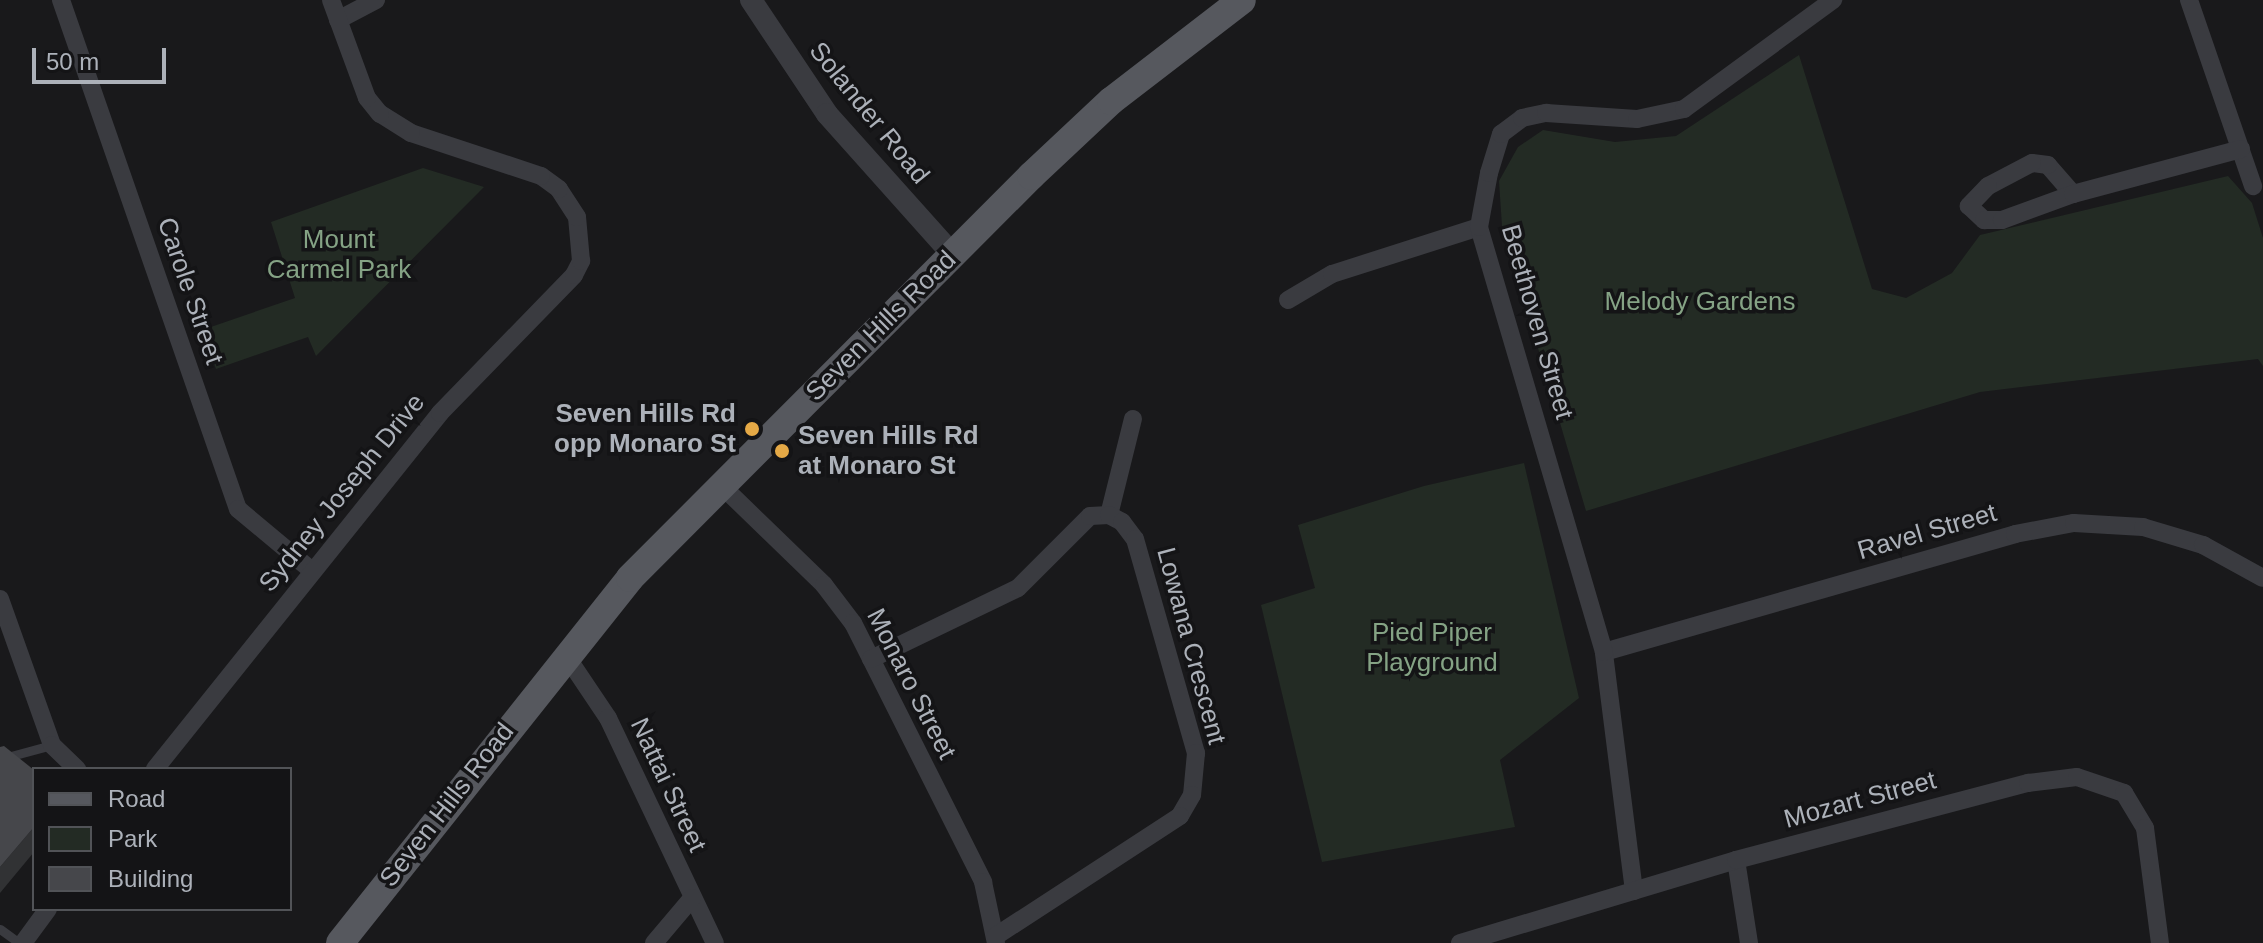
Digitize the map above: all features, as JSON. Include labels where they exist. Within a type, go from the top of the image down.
[{"type":"main road","name":"Seven Hills Road","points":[[340,943],[565,654],[630,578],[952,254],[1111,101],[1242,0]]},
{"type":"street","name":"Carole Street","points":[[61,0],[238,509],[311,570]]},
{"type":"street","points":[[331,0],[338,20],[376,0]]},
{"type":"street","name":"Solander Road","points":[[751,0],[827,114],[952,254]]},
{"type":"street","name":"Beethoven Street","points":[[1634,891],[1604,652],[1479,227],[1501,134],[1522,118],[1546,113],[1637,119],[1684,109],[1833,0]]},
{"type":"street","points":[[2189,0],[2253,186]]},
{"type":"street","name":"Sydney Joseph Drive","points":[[157,767],[311,570],[440,413],[574,275],[581,261],[577,217],[559,189],[541,176],[411,133],[380,114],[367,98],[338,20]]},
{"type":"street","points":[[2073,194],[2048,165],[2032,163],[1988,186],[1969,206],[1984,220],[2002,220],[2073,194],[2241,149]]},
{"type":"street","points":[[1288,300],[1332,274],[1479,227]]},
{"type":"street","points":[[871,659],[1018,588],[1076,526],[1090,516],[1109,515],[1133,419]]},
{"type":"street","name":"Monaro Street","points":[[722,486],[824,585],[853,623],[983,882],[996,939]]},
{"type":"street","name":"Lowana Crescent","points":[[996,939],[1180,816],[1192,795],[1196,753],[1152,589],[1135,539],[1109,515]]},
{"type":"street","name":"Ravel Street","points":[[1604,652],[2015,534],[2074,523],[2143,527],[2203,545],[2260,568]]},
{"type":"street","points":[[0,599],[52,745],[75,767]]},
{"type":"street","name":"Nattai Street","points":[[565,654],[608,718],[715,943]]},
{"type":"street","name":"Mozart Street","points":[[1460,943],[1500,938],[1634,891],[1736,860],[2028,783],[2077,777],[2124,793],[2145,828],[2160,943]]},
{"type":"street","points":[[1736,860],[1749,943]]},
{"type":"street","points":[[654,943],[692,898]]},
{"type":"street","points":[[21,943],[46,911]]},
{"type":"lane","points":[[0,759],[52,745]]},
{"type":"lane","points":[[0,929],[21,943]]},
{"type":"green space","name":"Melody Gardens","points":[[1799,55],[1872,289],[1906,298],[1952,273],[1980,235],[2228,176],[2252,203],[2263,238],[2263,366],[2258,359],[1980,392],[1586,511],[1502,226],[1499,181],[1518,147],[1543,130],[1615,142],[1676,136]]},
{"type":"green space","name":"Mount Carmel Park","points":[[423,168],[484,187],[316,356],[308,337],[216,369],[202,330],[295,298],[271,222]]},
{"type":"green space","name":"Pied Piper Playground","points":[[1524,463],[1579,698],[1500,760],[1515,827],[1322,862],[1261,605],[1315,588],[1298,525],[1424,486]]},
{"type":"building","points":[[4,746],[32,768],[32,829],[0,867],[0,747]]},
{"type":"place","name":"Seven Hills Rd opp Monaro St","points":[[752,429]]},
{"type":"place","name":"Seven Hills Rd at Monaro St","points":[[782,451]]}]
